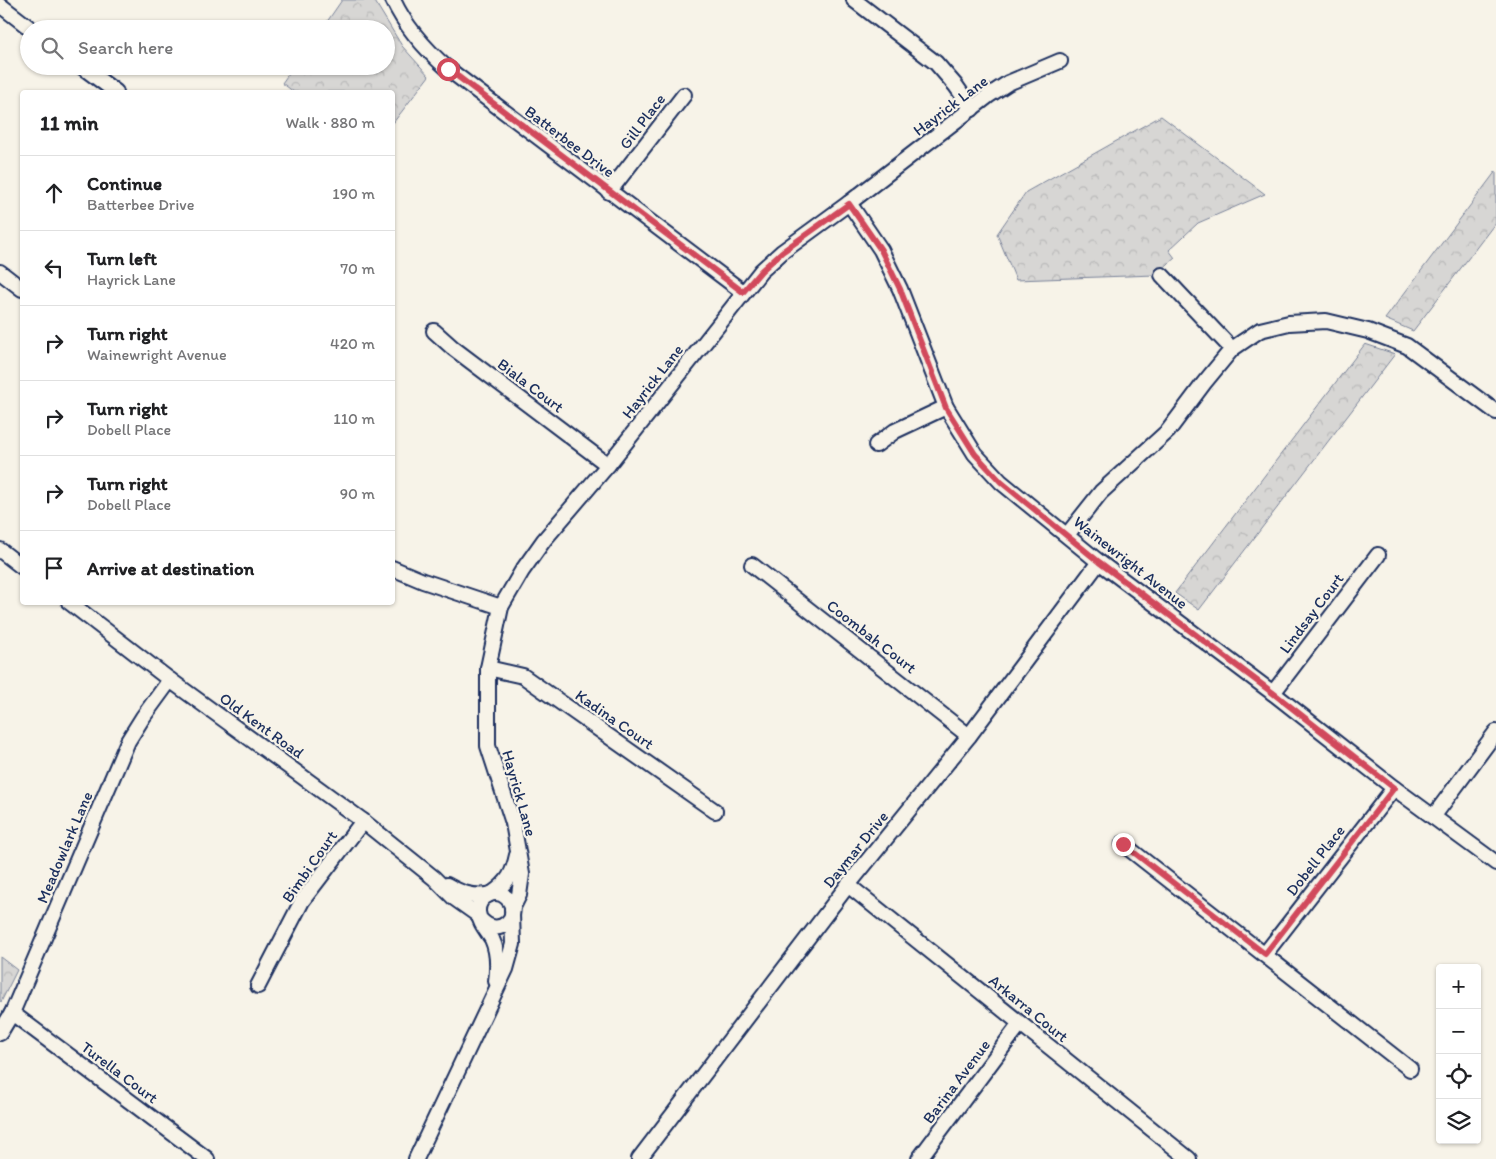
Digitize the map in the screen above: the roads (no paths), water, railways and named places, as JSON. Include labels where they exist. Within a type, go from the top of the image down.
[{"type":"street","name":"Batterbee Drive","points":[[393,0],[410,30],[433,56],[448,69],[743,292]]},
{"type":"street","points":[[854,0],[936,63],[972,108]]},
{"type":"street","points":[[0,5],[20,20]]},
{"type":"street","name":"Hayrick Lane","points":[[416,1159],[506,968],[513,944],[512,912],[519,895],[522,874],[513,823],[488,746],[488,668],[501,607],[522,571],[544,540],[608,465],[761,271],[782,252],[849,204],[972,108],[1008,83],[1060,61]]},
{"type":"street","points":[[93,75],[113,90]]},
{"type":"street","name":"Gill Place","points":[[609,192],[684,94]]},
{"type":"street","name":"Wainewright Avenue","points":[[849,204],[881,250],[900,289],[946,408],[975,454],[1001,482],[1099,562],[1273,693],[1394,788],[1496,863]]},
{"type":"street","points":[[0,272],[20,287]]},
{"type":"street","points":[[1162,275],[1232,349]]},
{"type":"street","points":[[1067,535],[1101,492],[1168,431],[1232,349],[1260,330],[1289,323],[1326,322],[1368,331],[1407,346],[1496,412]]},
{"type":"street","name":"Biala Court","points":[[434,331],[453,348],[608,465]]},
{"type":"street","points":[[876,445],[896,431],[946,408]]},
{"type":"street","points":[[0,550],[20,566]]},
{"type":"street","name":"Lindsay Court","points":[[1273,693],[1378,554]]},
{"type":"street","name":"Daymar Drive","points":[[640,1159],[687,1094],[848,885],[969,736],[1099,562]]},
{"type":"street","name":"Coombah Court","points":[[752,565],[969,736]]},
{"type":"street","points":[[395,569],[501,607]]},
{"type":"street","name":"Old Kent Road","points":[[72,605],[170,680],[363,821],[434,878],[454,898],[480,917]]},
{"type":"street","name":"Kadina Court","points":[[488,668],[522,676],[715,811]]},
{"type":"street","name":"Meadowlark Lane","points":[[0,1033],[12,1013],[128,741],[170,680]]},
{"type":"street","points":[[1433,817],[1496,732]]},
{"type":"street","name":"Dobell Place","points":[[1265,954],[1394,788]]},
{"type":"street","name":"Bimbi Court","points":[[258,986],[302,901],[363,821]]},
{"type":"street","points":[[1123,844],[1410,1069]]},
{"type":"street","name":"Hayrick Lane","points":[[490,894],[505,884],[514,869],[518,851]]},
{"type":"street","name":"Old Kent Road","points":[[434,878],[458,892],[474,896],[490,894]]},
{"type":"street","name":"Arkarra Court","points":[[848,885],[1189,1159]]},
{"type":"street","points":[[498,893],[508,899],[512,912],[506,924],[496,928],[485,924],[480,917],[480,903],[490,894],[498,893]]},
{"type":"street","name":"Hayrick Lane","points":[[480,917],[493,942],[498,965],[496,989]]},
{"type":"street","name":"Turella Court","points":[[12,1013],[207,1159]]},
{"type":"street","name":"Barina Avenue","points":[[919,1159],[1020,1024]]}]
